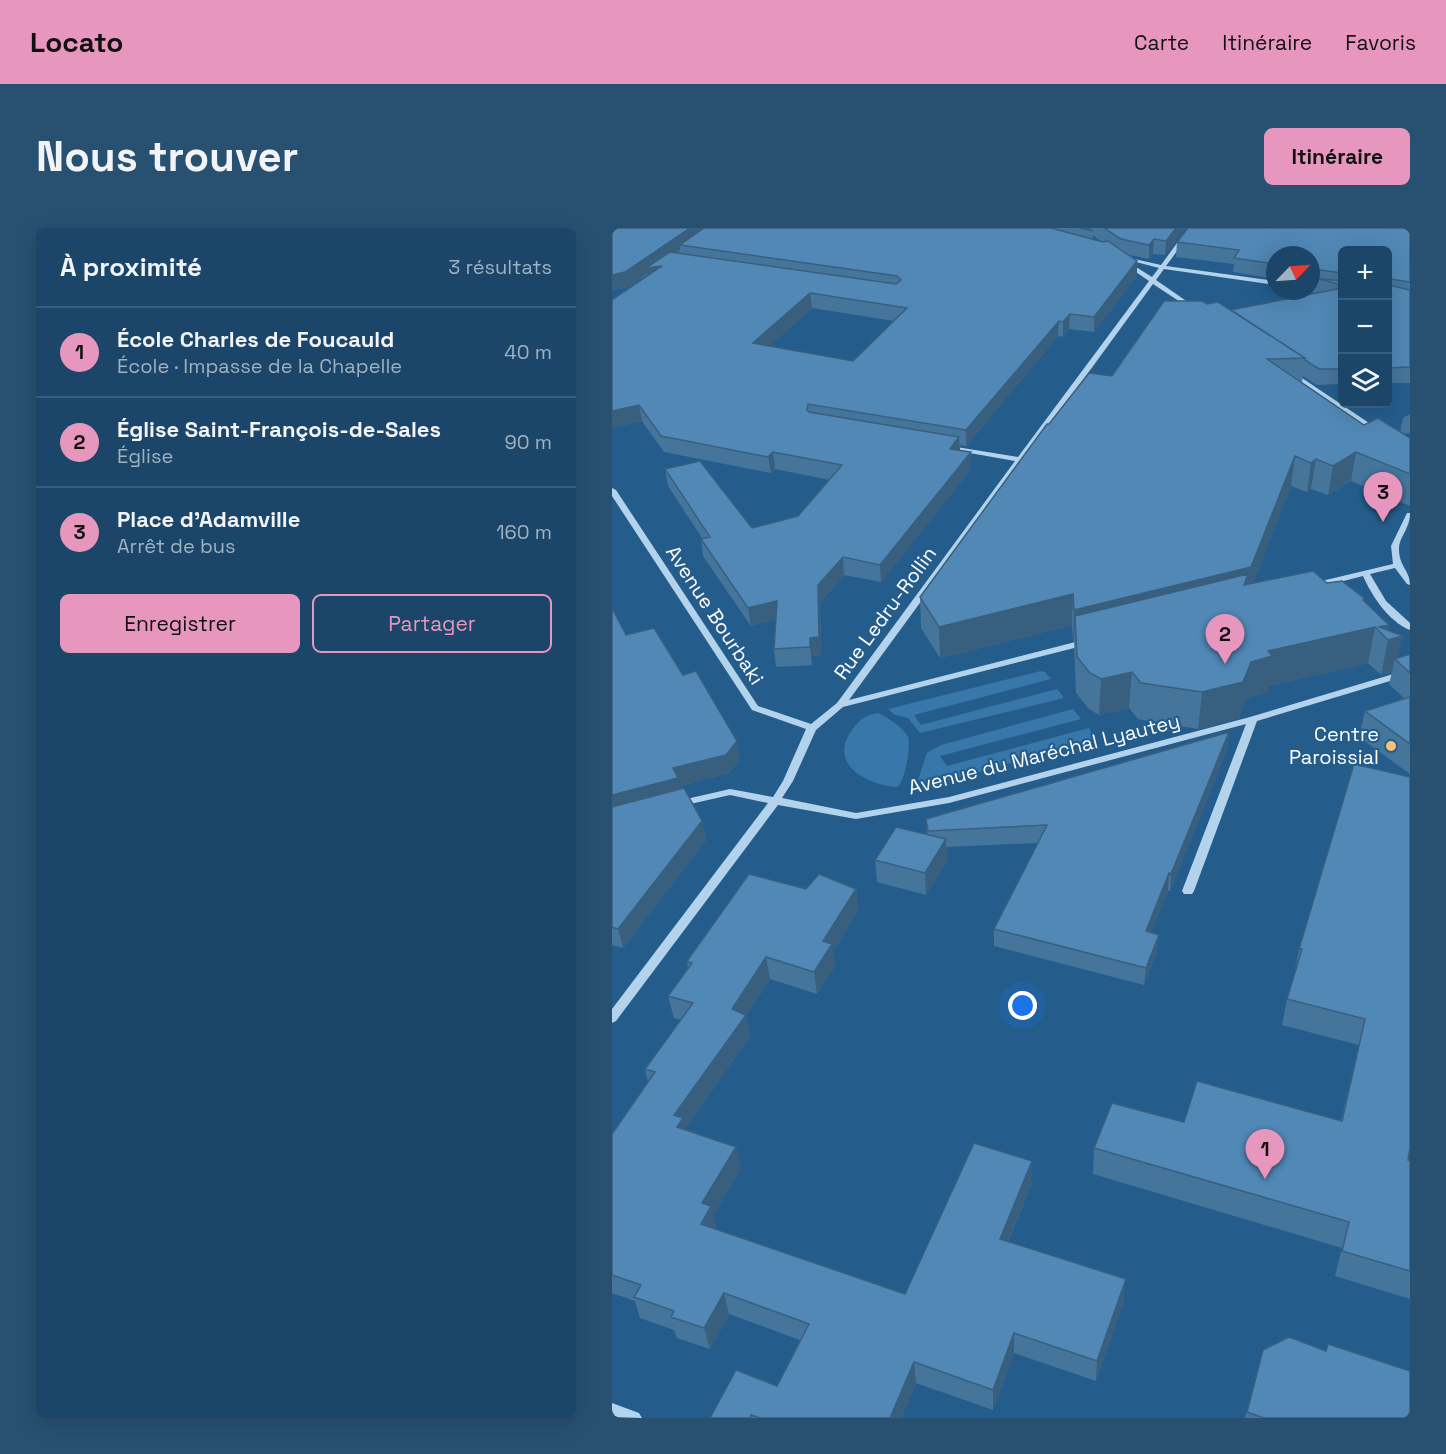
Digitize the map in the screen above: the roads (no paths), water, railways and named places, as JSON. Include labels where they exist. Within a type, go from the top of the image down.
[{"type":"street","name":"Rue Ledru-Rollin","points":[[612,1018],[775,801],[788,781],[812,728],[840,705],[1191,228]]},
{"type":"street","points":[[1201,313],[1114,255],[1162,267],[1266,282]]},
{"type":"street","points":[[1281,366],[1380,433]]},
{"type":"street","points":[[940,446],[1020,460]]},
{"type":"street","name":"Avenue Bourbaki","points":[[612,490],[755,708],[812,728]]},
{"type":"street","points":[[1410,515],[1395,546],[1397,565],[1410,582]]},
{"type":"street","points":[[1302,588],[1397,565]]},
{"type":"street","points":[[1365,572],[1375,594],[1394,616],[1410,627]]},
{"type":"street","points":[[840,705],[1099,639]]},
{"type":"street","name":"Avenue du Maréchal Lyautey","points":[[666,806],[720,792],[730,792],[856,816],[949,800],[1253,719],[1410,672]]},
{"type":"street","points":[[1188,891],[1253,719]]},
{"type":"street","points":[[612,1410],[634,1418]]},
{"type":"place","name":"Place d'Adamville","points":[[1383,522]]},
{"type":"place","name":"Église Saint-François-de-Sales","points":[[1225,664]]},
{"type":"place","name":"Centre Paroissial","points":[[1391,746]]},
{"type":"place","name":"École Charles de Foucauld","points":[[1265,1179]]}]
